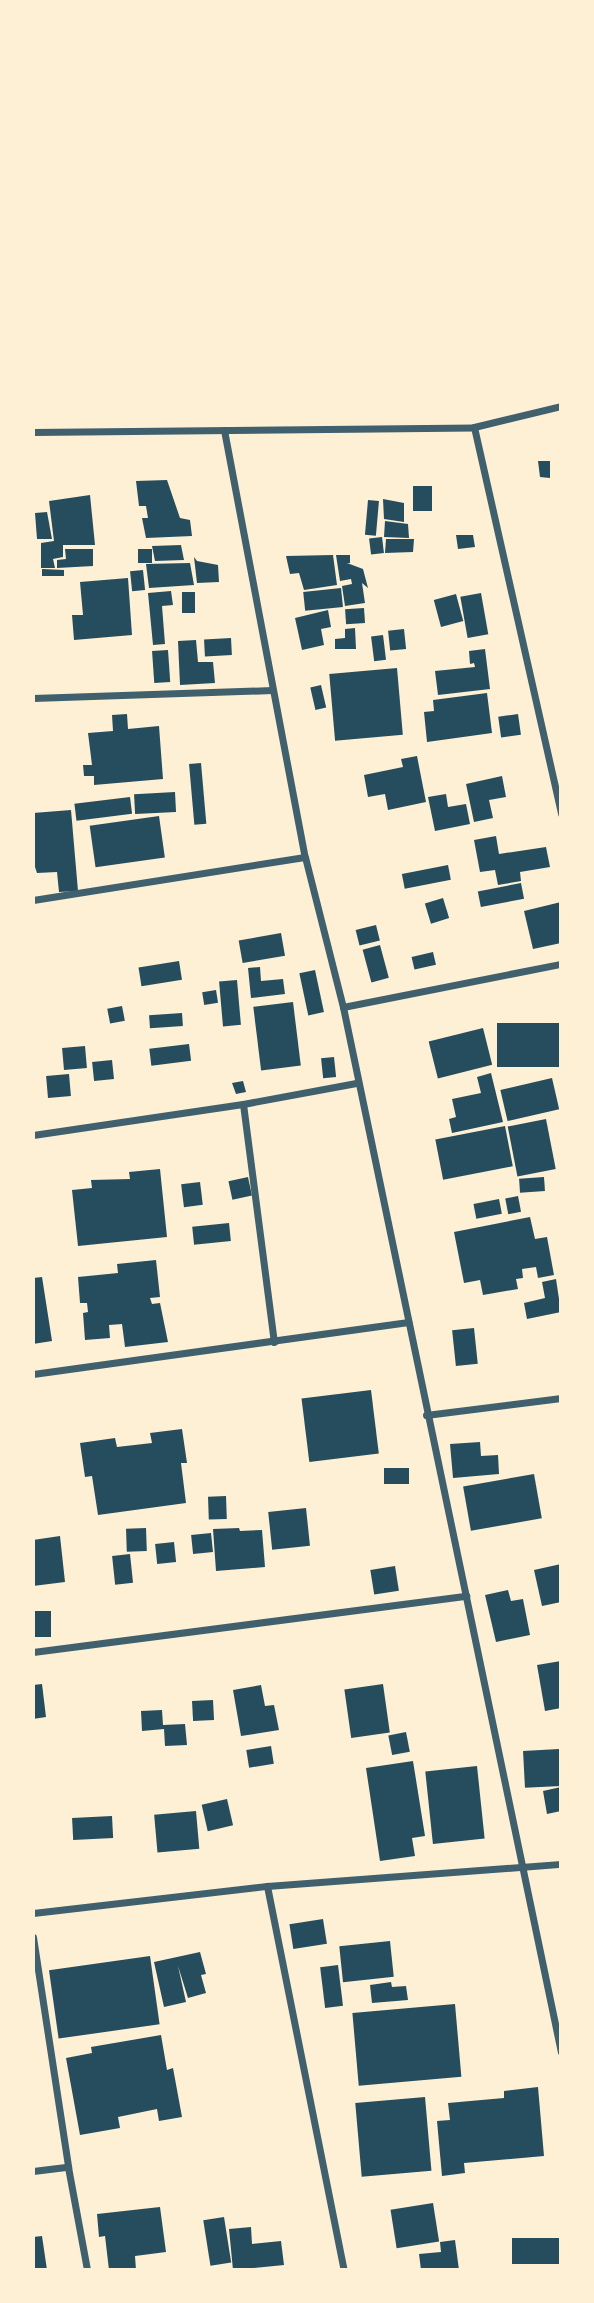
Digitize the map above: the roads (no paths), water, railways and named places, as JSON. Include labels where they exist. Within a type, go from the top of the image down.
[{"type":"street","points":[[33,432],[474,427],[561,406]]},
{"type":"street","points":[[474,427],[561,814]]},
{"type":"street","points":[[224,430],[305,857],[343,1007],[356,1083],[561,2052]]},
{"type":"street","points":[[33,698],[272,690]]},
{"type":"street","points":[[33,900],[305,857]]},
{"type":"street","points":[[343,1007],[561,964]]},
{"type":"street","points":[[33,1135],[243,1104],[356,1083]]},
{"type":"street","points":[[243,1104],[274,1342]]},
{"type":"street","points":[[33,1374],[408,1322]]},
{"type":"street","points":[[426,1415],[561,1398]]},
{"type":"street","points":[[33,1652],[466,1596]]},
{"type":"street","points":[[33,1913],[267,1886],[561,1864]]},
{"type":"street","points":[[267,1886],[344,2270]]},
{"type":"street","points":[[33,1937],[68,2167],[87,2270]]},
{"type":"street","points":[[33,2171],[68,2167]]}]
